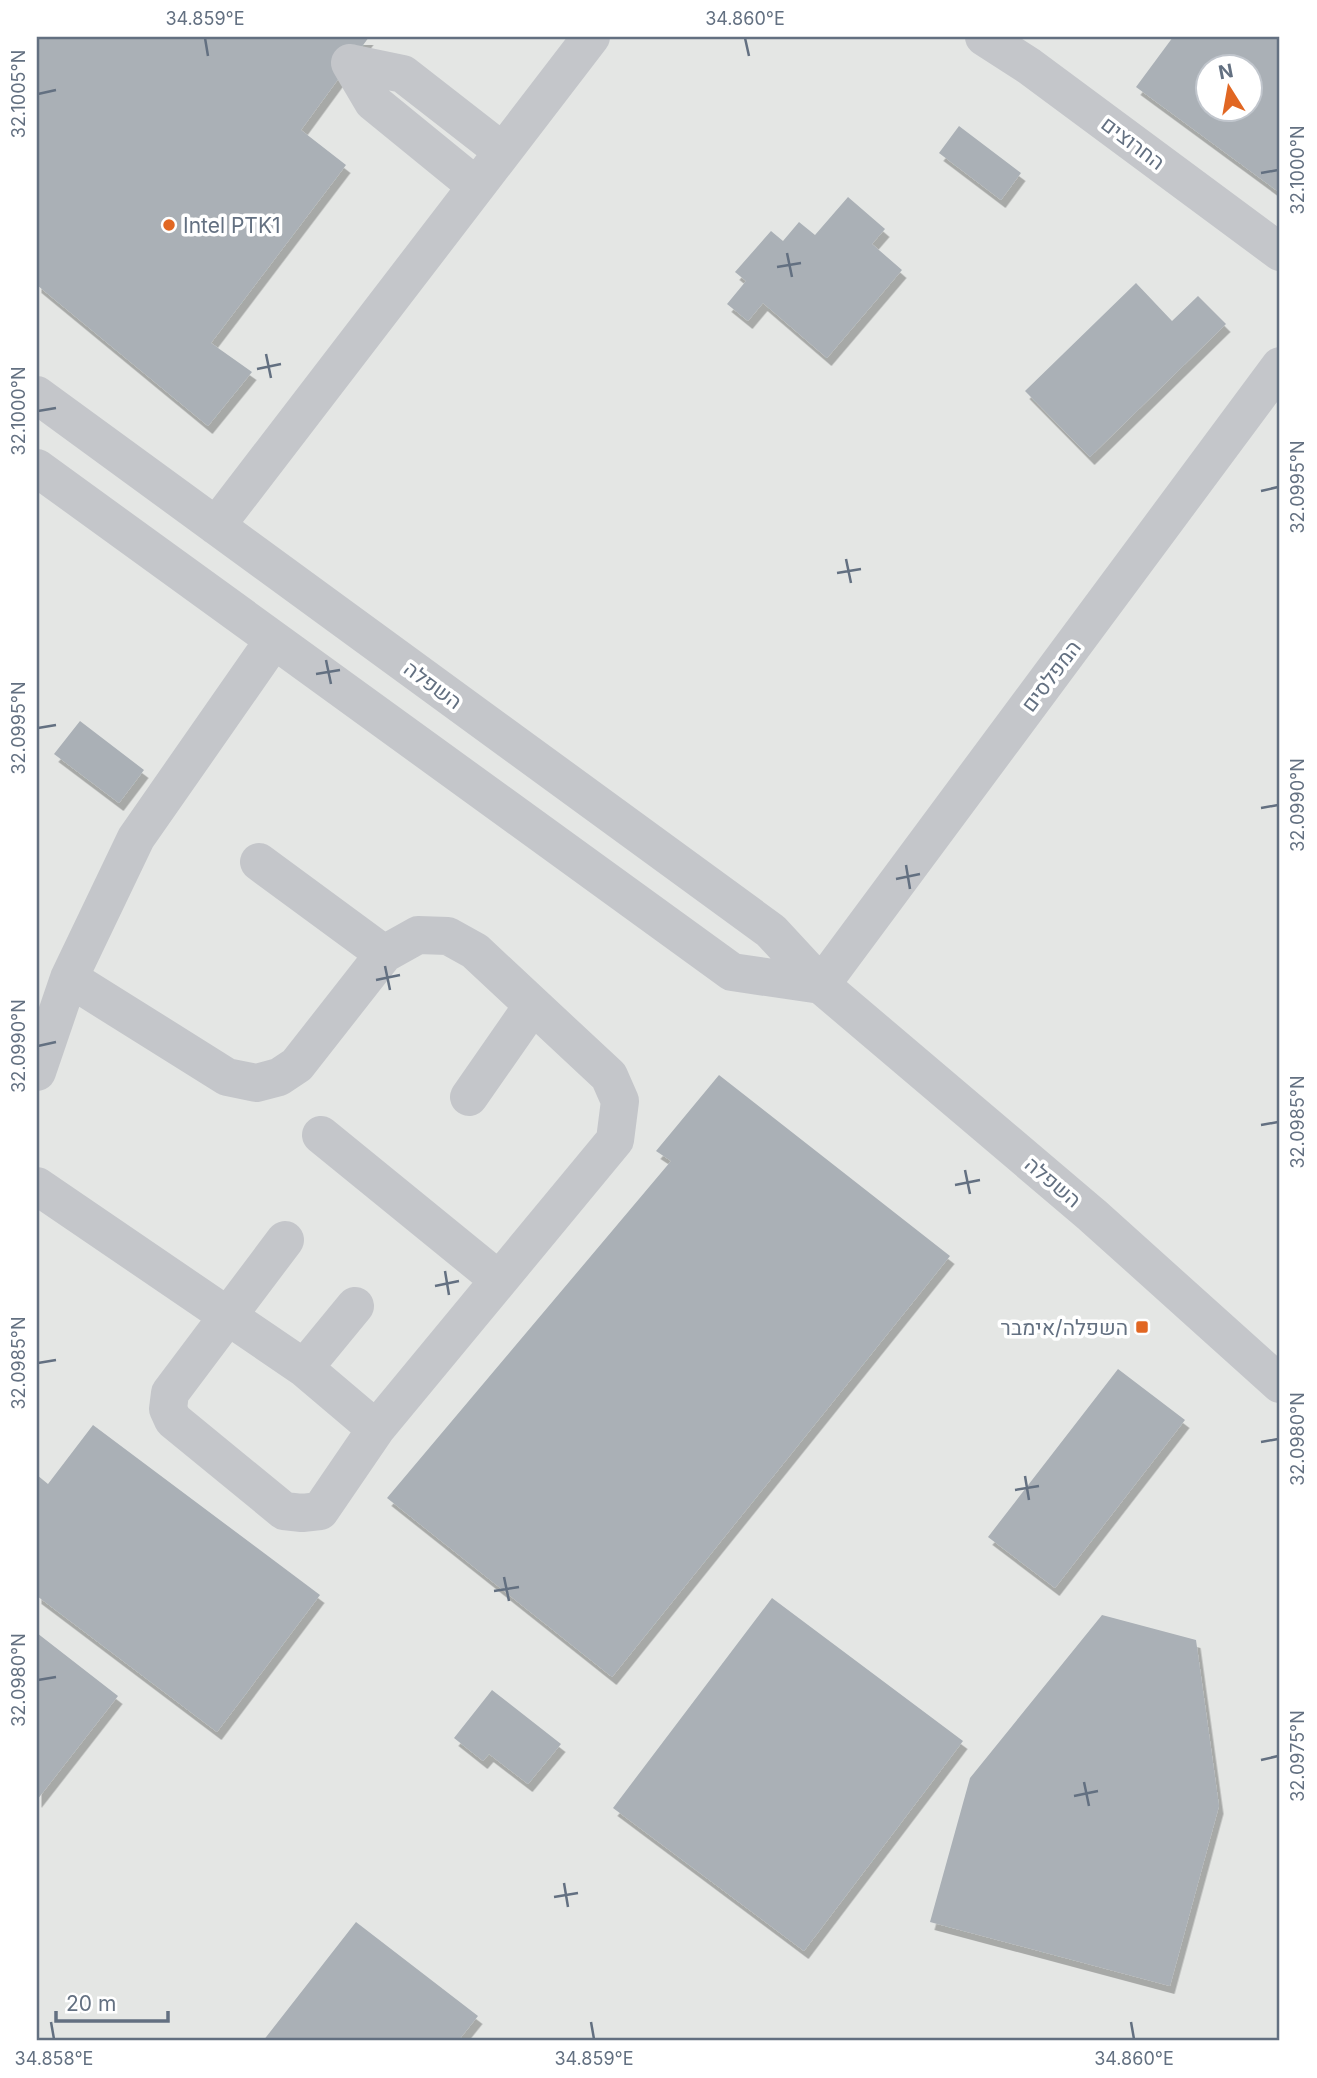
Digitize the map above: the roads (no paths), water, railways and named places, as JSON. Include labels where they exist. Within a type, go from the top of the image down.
[{"type":"street","points":[[216,526],[591,37]]},
{"type":"street","name":"החרוצים","points":[[984,37],[1029,66],[1280,252]]},
{"type":"street","points":[[476,186],[373,102],[350,63],[403,74],[502,152]]},
{"type":"street","name":"המפלסים","points":[[821,985],[1280,366]]},
{"type":"street","name":"השפלה","points":[[37,395],[771,931],[821,985],[1091,1215],[1280,1384]]},
{"type":"street","points":[[37,468],[732,972],[821,985]]},
{"type":"street","points":[[37,1072],[69,978],[136,838],[274,640]]},
{"type":"street","points":[[259,862],[384,954]]},
{"type":"street","points":[[69,978],[227,1077],[256,1083],[279,1077],[297,1065],[384,954],[418,935],[448,936],[475,951],[609,1076],[620,1101],[615,1140],[376,1429],[320,1511],[302,1514],[284,1510],[173,1420],[168,1409],[170,1393],[285,1240]]},
{"type":"street","points":[[468,1097],[533,1005]]},
{"type":"street","points":[[321,1135],[499,1280]]},
{"type":"street","points":[[37,1186],[304,1368],[376,1429]]},
{"type":"street","points":[[304,1368],[355,1306]]},
{"type":"place","name":"Intel PTK1","points":[[169,225]]},
{"type":"place","name":"השפלה/אימבר","points":[[1142,1327]]}]
